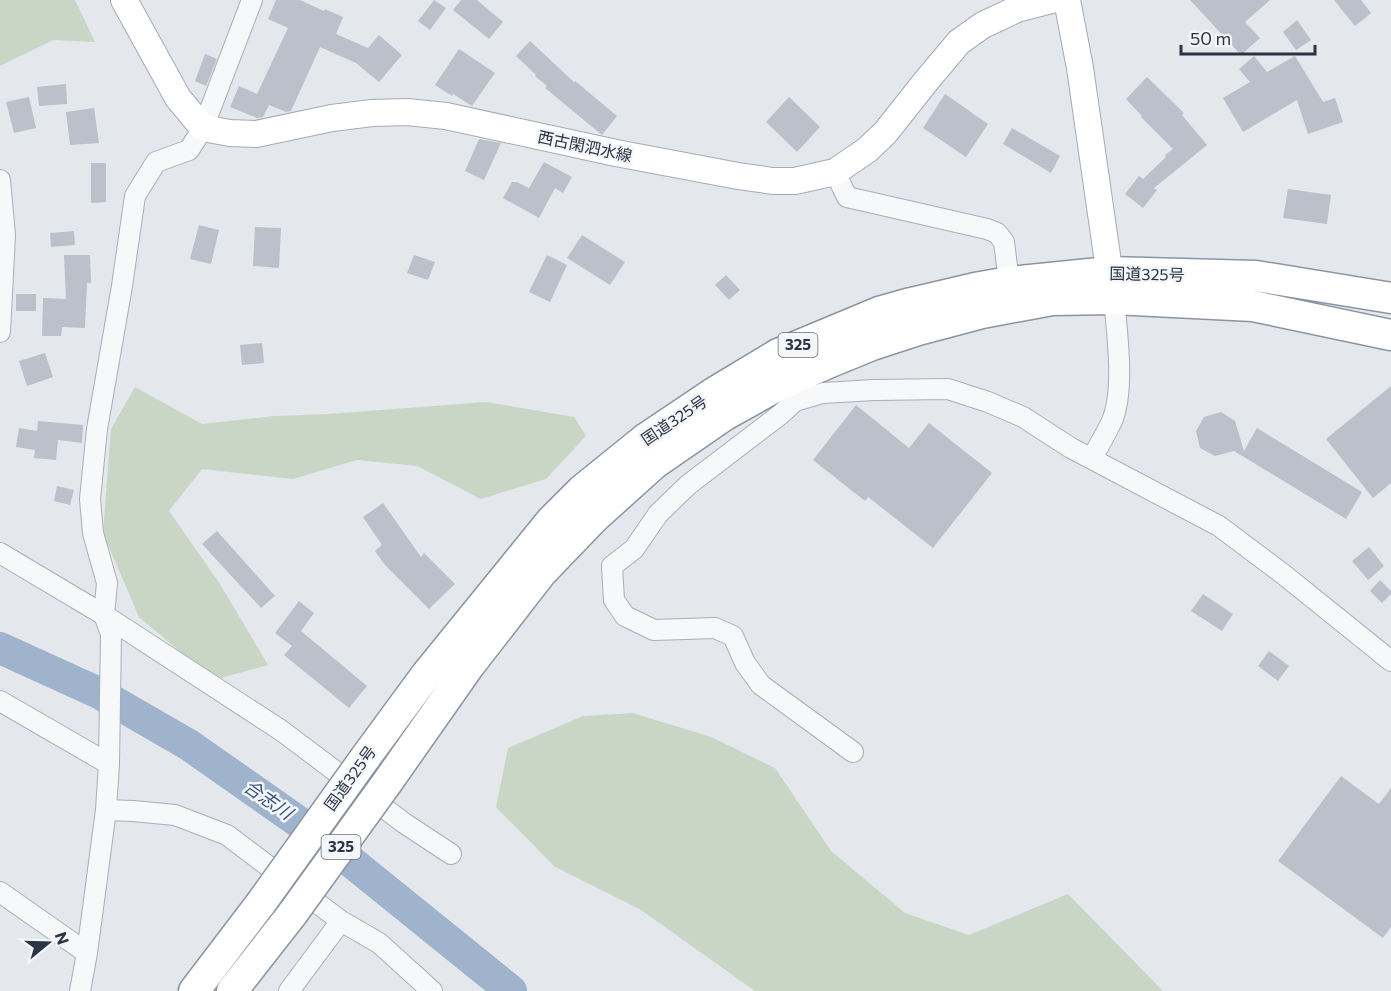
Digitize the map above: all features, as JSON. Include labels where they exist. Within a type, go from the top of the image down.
[{"type":"highway","name":"国道325号","points":[[232,991],[293,913],[469,666],[542,572],[594,518],[654,464],[725,415],[777,386],[872,345],[982,313],[1112,286],[1256,276],[1391,298]]},
{"type":"highway","name":"国道325号","points":[[194,991],[261,903],[426,675],[551,521],[582,490],[645,438],[778,354],[879,312],[1009,282],[1112,286],[1253,306],[1391,335]]},
{"type":"main road","points":[[124,0],[178,98],[203,128]]},
{"type":"main road","name":"西古閑泗水線","points":[[203,128],[230,133],[256,134],[332,117],[407,112],[446,116],[616,153],[738,176],[773,181],[795,181],[834,172],[867,150],[885,133],[959,42],[983,25],[1017,9],[1052,0]]},
{"type":"main road","points":[[1067,0],[1080,68],[1112,286]]},
{"type":"street","points":[[80,991],[106,810],[109,755],[111,634],[104,615],[107,583],[93,534],[90,499],[97,429],[135,196],[156,162],[189,150],[203,128],[252,0]]},
{"type":"street","points":[[834,172],[847,197],[997,233],[1004,242],[1009,282]]},
{"type":"street","points":[[0,180],[5,235],[0,332]]},
{"type":"street","points":[[1092,459],[1112,420],[1117,400],[1119,360],[1112,286]]},
{"type":"street","points":[[853,752],[761,685],[746,663],[733,636],[715,628],[654,630],[625,616],[614,600],[612,566],[634,549],[658,514],[688,485],[795,401],[823,393],[948,389],[988,402],[1023,417],[1071,448],[1219,526],[1391,661]]},
{"type":"street","points":[[0,553],[104,615],[282,732],[404,823],[451,854]]},
{"type":"street","points":[[0,701],[109,755]]},
{"type":"street","points":[[106,810],[175,815],[227,835],[342,921],[379,943],[432,991]]},
{"type":"street","points":[[0,892],[87,953]]},
{"type":"street","points":[[289,991],[342,921]]},
{"type":"green space","points":[[0,0],[75,0],[95,42],[53,40],[0,66]]},
{"type":"green space","points":[[135,387],[202,424],[275,416],[486,402],[574,417],[586,436],[546,479],[481,499],[417,466],[357,460],[293,479],[202,469],[169,511],[220,584],[268,665],[214,680],[139,617],[103,533],[111,429]]},
{"type":"green space","points":[[633,713],[711,737],[775,768],[831,851],[905,913],[969,935],[1068,894],[1163,991],[755,991],[641,910],[555,867],[496,807],[508,748],[583,716]]},
{"type":"building","points":[[276,0],[300,0],[324,11],[325,9],[343,17],[336,34],[368,48],[379,35],[402,55],[379,82],[356,63],[320,47],[291,111],[286,112],[269,105],[263,117],[257,118],[230,107],[239,86],[257,94],[288,28],[268,19]]},
{"type":"building","points":[[434,0],[446,8],[430,30],[418,21]]},
{"type":"building","points":[[461,0],[477,0],[503,22],[489,39],[453,10]]},
{"type":"building","points":[[1190,0],[1270,0],[1245,22],[1260,38],[1241,55]]},
{"type":"building","points":[[1334,0],[1361,0],[1371,13],[1355,26]]},
{"type":"building","points":[[1297,20],[1311,40],[1296,50],[1283,32]]},
{"type":"building","points":[[530,41],[574,82],[617,116],[602,135],[545,88],[547,86],[516,56]]},
{"type":"building","points":[[459,49],[495,73],[472,106],[435,85]]},
{"type":"building","points":[[205,54],[217,59],[206,86],[195,81]]},
{"type":"building","points":[[1254,56],[1267,72],[1295,56],[1323,102],[1335,98],[1343,122],[1308,134],[1297,100],[1243,132],[1223,98],[1250,82],[1239,69]]},
{"type":"building","points":[[1147,77],[1184,113],[1182,115],[1207,145],[1154,188],[1157,190],[1143,208],[1125,194],[1139,176],[1143,179],[1173,149],[1126,99]]},
{"type":"building","points":[[66,84],[67,104],[39,106],[37,87]]},
{"type":"building","points":[[945,94],[988,124],[966,157],[923,128]]},
{"type":"building","points":[[29,97],[36,128],[14,133],[6,102]]},
{"type":"building","points":[[789,97],[820,127],[797,152],[766,122]]},
{"type":"building","points":[[94,108],[99,143],[70,145],[66,112]]},
{"type":"building","points":[[1012,128],[1060,156],[1051,173],[1003,144]]},
{"type":"building","points":[[479,139],[501,143],[484,180],[465,171]]},
{"type":"building","points":[[544,162],[572,177],[563,193],[555,188],[539,218],[503,198],[512,182],[529,188]]},
{"type":"building","points":[[91,163],[106,163],[106,202],[91,203]]},
{"type":"building","points":[[1288,189],[1331,195],[1327,224],[1283,218]]},
{"type":"building","points":[[199,225],[219,230],[211,264],[190,259]]},
{"type":"building","points":[[255,227],[281,228],[279,268],[253,266]]},
{"type":"building","points":[[74,231],[75,245],[51,247],[50,233]]},
{"type":"building","points":[[582,235],[625,262],[610,285],[567,258]]},
{"type":"building","points":[[64,255],[90,255],[91,283],[87,283],[85,328],[62,327],[61,336],[42,336],[43,298],[66,299]]},
{"type":"building","points":[[414,255],[435,262],[428,280],[407,273]]},
{"type":"building","points":[[547,255],[567,265],[550,302],[529,292]]},
{"type":"building","points":[[726,275],[740,290],[729,300],[715,285]]},
{"type":"building","points":[[16,294],[36,294],[36,311],[16,311]]},
{"type":"building","points":[[262,343],[264,363],[242,365],[240,345]]},
{"type":"building","points":[[45,353],[53,377],[27,386],[19,361]]},
{"type":"building","points":[[1391,386],[1391,483],[1373,498],[1326,439]]},
{"type":"building","points":[[856,405],[909,448],[929,423],[992,473],[933,548],[868,497],[865,501],[813,460]]},
{"type":"building","points":[[1221,412],[1235,421],[1244,451],[1257,428],[1362,492],[1346,519],[1234,451],[1215,456],[1200,448],[1196,431],[1204,417]]},
{"type":"building","points":[[38,421],[83,425],[82,443],[58,440],[56,460],[34,458],[35,450],[16,447],[19,428],[37,431]]},
{"type":"building","points":[[57,486],[74,490],[70,505],[54,501]]},
{"type":"building","points":[[383,503],[421,557],[424,553],[455,584],[429,609],[384,564],[375,551],[382,545],[363,517]]},
{"type":"building","points":[[217,531],[275,596],[261,608],[202,544]]},
{"type":"building","points":[[1369,547],[1384,566],[1368,580],[1352,561]]},
{"type":"building","points":[[1380,580],[1391,591],[1382,603],[1370,591]]},
{"type":"building","points":[[1203,594],[1233,614],[1222,631],[1191,611]]},
{"type":"building","points":[[299,601],[314,613],[301,631],[367,686],[349,708],[284,655],[292,646],[275,633]]},
{"type":"building","points":[[1269,651],[1289,666],[1278,681],[1258,666]]},
{"type":"building","points":[[1341,776],[1379,804],[1391,788],[1391,927],[1383,938],[1278,861]]},
{"type":"waterway","name":"合志川","points":[[0,648],[99,693],[189,745],[323,839],[511,991]]}]
